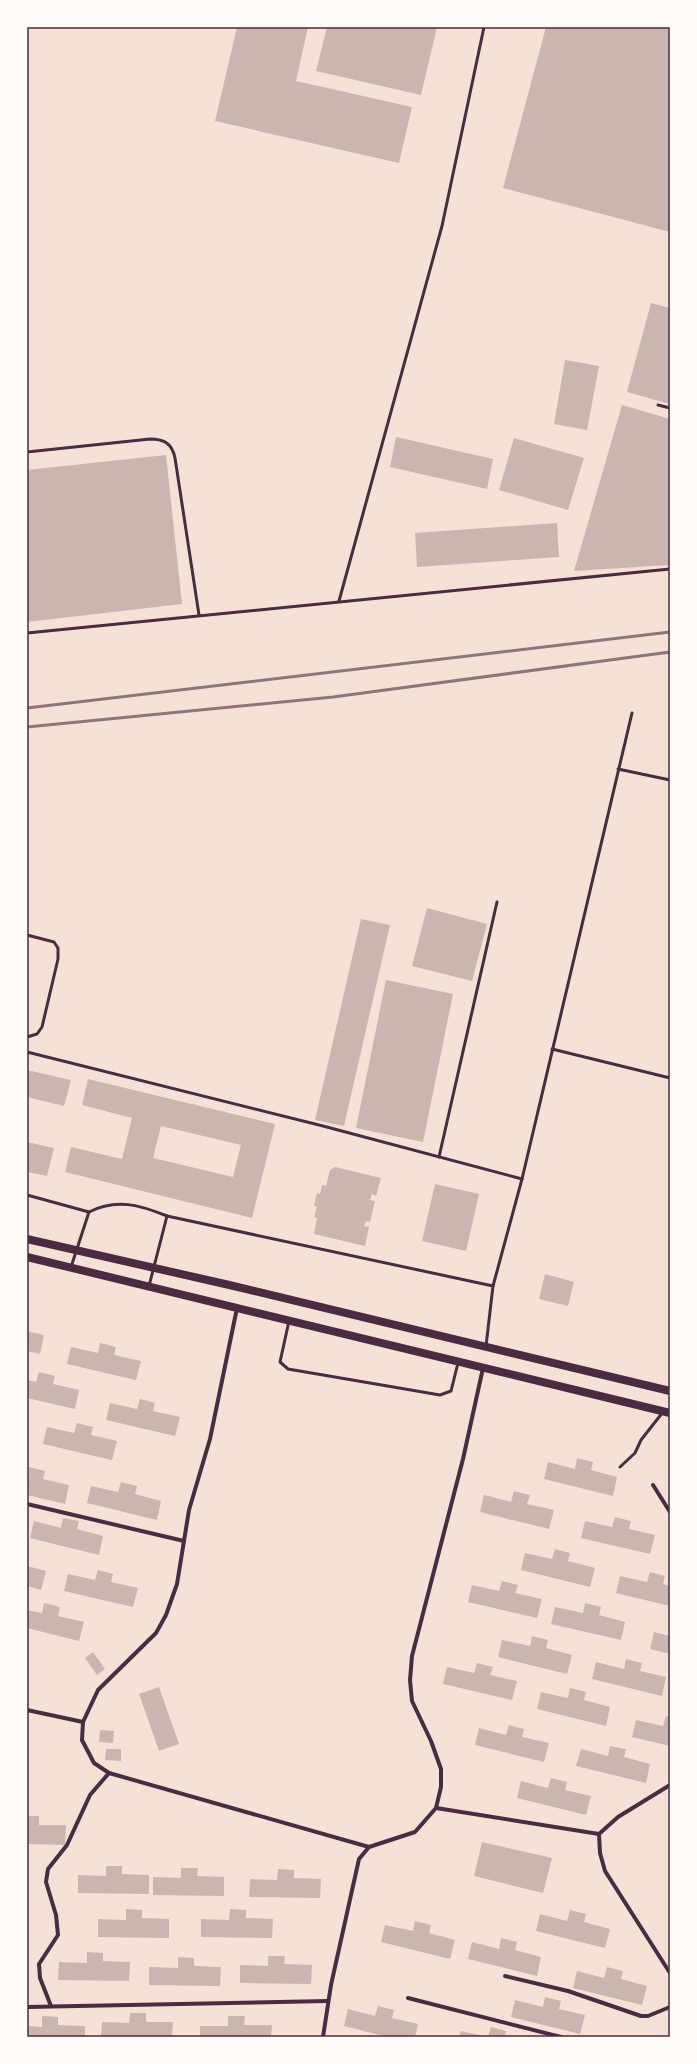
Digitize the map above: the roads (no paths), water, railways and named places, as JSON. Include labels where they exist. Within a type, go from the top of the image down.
[{"type":"main road","points":[[27,1240],[154,1268],[670,1391]]},
{"type":"main road","points":[[27,1257],[667,1412]]},
{"type":"street","points":[[237,1307],[210,1439],[189,1510],[177,1584],[166,1616],[156,1633],[98,1690],[82,1722],[82,1740],[94,1763],[109,1773],[369,1847]]},
{"type":"street","points":[[323,2037],[328,2002],[359,1859],[369,1847],[415,1832],[436,1808],[441,1787],[441,1769],[431,1741],[412,1701],[410,1680],[412,1656],[463,1459],[483,1367]]},
{"type":"street","points":[[653,1485],[670,1512]]},
{"type":"street","points":[[27,1504],[184,1541]]},
{"type":"street","points":[[27,1710],[82,1722]]},
{"type":"street","points":[[51,2006],[40,1978],[39,1964],[58,1935],[56,1915],[46,1882],[48,1869],[67,1846],[90,1794],[109,1773]]},
{"type":"street","points":[[599,1834],[618,1817],[670,1785]]},
{"type":"street","points":[[436,1808],[599,1834]]},
{"type":"street","points":[[599,1834],[600,1853],[605,1871],[670,1973]]},
{"type":"street","points":[[505,1976],[568,1991],[641,2016],[648,2016],[670,2007]]},
{"type":"street","points":[[408,1998],[561,2037]]},
{"type":"street","points":[[27,2007],[328,2002]]},
{"type":"lane","points":[[339,601],[442,226],[484,27]]},
{"type":"lane","points":[[658,405],[670,408]]},
{"type":"lane","points":[[27,452],[150,439],[159,439],[168,443],[173,448],[175,458],[199,615]]},
{"type":"lane","points":[[27,633],[670,569]]},
{"type":"lane","points":[[486,1346],[494,1286],[522,1180],[632,713]]},
{"type":"lane","points":[[618,769],[670,780]]},
{"type":"lane","points":[[439,1157],[497,902]]},
{"type":"lane","points":[[27,935],[54,942],[58,948],[58,959],[42,1026],[37,1034],[27,1037]]},
{"type":"lane","points":[[552,1049],[670,1078]]},
{"type":"lane","points":[[27,1052],[439,1157],[522,1180]]},
{"type":"lane","points":[[27,1195],[89,1212],[99,1207],[128,1204],[167,1216],[494,1286]]},
{"type":"lane","points":[[72,1267],[89,1212]]},
{"type":"lane","points":[[149,1286],[167,1216]]},
{"type":"lane","points":[[290,1320],[280,1362],[288,1369],[440,1395],[451,1391],[458,1361]]},
{"type":"lane","points":[[620,1467],[635,1453],[642,1440],[667,1412]]},
{"type":"railway","points":[[27,708],[670,632]]},
{"type":"railway","points":[[27,727],[333,697],[670,652]]}]
